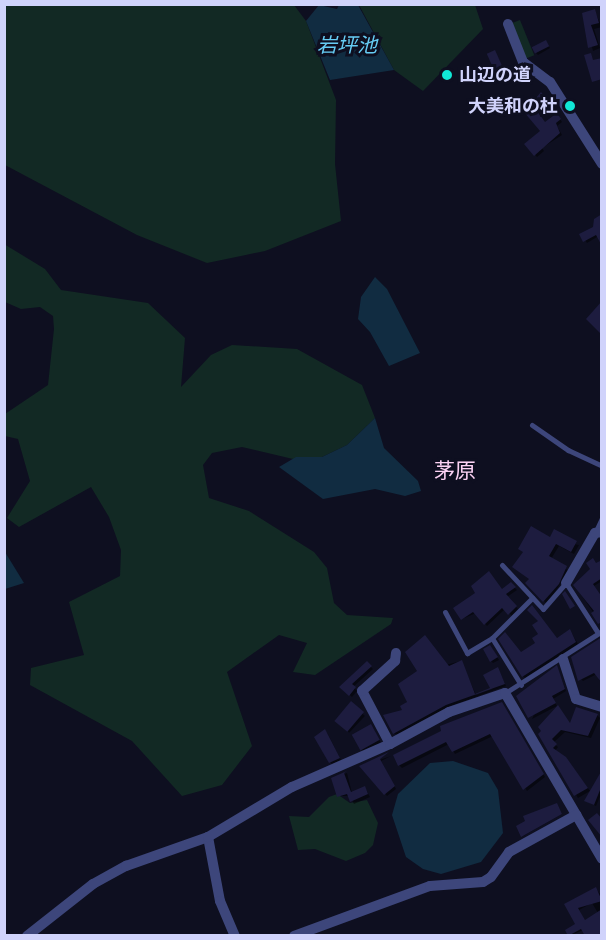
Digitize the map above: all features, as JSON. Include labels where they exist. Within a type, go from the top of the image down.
[{"type":"street","points":[[508,24],[524,62],[550,82],[602,164]]},
{"type":"street","points":[[566,583],[598,533]]},
{"type":"street","points":[[390,744],[362,691],[395,661],[396,652]]},
{"type":"street","points":[[563,659],[576,699],[602,707]]},
{"type":"street","points":[[27,936],[93,884],[126,866],[208,837],[292,787],[390,744],[449,712],[505,693],[602,860]]},
{"type":"street","points":[[294,936],[310,933],[430,886],[483,882],[491,877],[509,852],[576,815]]},
{"type":"street","points":[[208,837],[220,901],[235,936]]},
{"type":"lane","points":[[532,425],[568,450],[601,465]]},
{"type":"lane","points":[[598,533],[602,518]]},
{"type":"lane","points":[[502,566],[543,609],[566,583],[600,632],[521,686],[505,693]]},
{"type":"lane","points":[[445,612],[467,653],[492,638],[532,598]]},
{"type":"lane","points":[[492,638],[521,686]]},
{"type":"green space","points":[[5,5],[294,5],[306,21],[336,100],[335,164],[341,221],[265,251],[207,263],[137,235],[5,165]]},
{"type":"green space","points":[[359,5],[475,5],[483,29],[423,91],[394,70]]},
{"type":"green space","points":[[520,20],[534,55],[526,59],[512,23]]},
{"type":"green space","points":[[4,244],[45,269],[61,290],[148,303],[185,338],[181,387],[211,355],[232,345],[297,349],[362,385],[375,418],[347,445],[322,457],[293,459],[242,447],[212,453],[203,465],[209,498],[249,511],[314,552],[327,568],[334,603],[347,615],[393,618],[391,624],[315,675],[293,672],[307,643],[279,635],[227,672],[252,746],[222,785],[182,796],[132,741],[30,685],[31,668],[84,655],[69,602],[120,576],[121,550],[109,517],[91,487],[19,527],[7,518],[30,481],[18,439],[5,436],[5,414],[48,385],[54,329],[53,316],[40,307],[21,309],[5,302]]},
{"type":"green space","points":[[337,794],[350,803],[367,800],[378,823],[373,845],[365,853],[346,861],[315,849],[298,850],[289,816],[309,817],[329,797]]},
{"type":"water","name":"岩坪池","points":[[319,5],[337,9],[339,5],[358,5],[394,70],[330,80],[306,21]]},
{"type":"water","points":[[375,277],[387,289],[420,353],[389,366],[370,332],[358,319],[361,297]]},
{"type":"water","points":[[375,418],[384,448],[418,481],[421,491],[405,496],[375,489],[323,499],[279,467],[296,457],[322,457],[347,445]]},
{"type":"water","points":[[5,552],[24,583],[5,589]]},
{"type":"water","points":[[453,761],[488,773],[498,790],[503,833],[481,862],[441,874],[423,869],[406,857],[392,815],[398,794],[430,763]]},
{"type":"building","points":[[595,9],[599,23],[591,25],[598,45],[588,48],[582,13]]},
{"type":"building","points":[[546,40],[549,46],[535,54],[532,47]]},
{"type":"building","points":[[495,50],[502,66],[494,69],[487,54]]},
{"type":"building","points":[[591,53],[593,60],[602,58],[602,79],[592,82],[584,55]]},
{"type":"building","points":[[541,92],[548,101],[537,111],[545,122],[557,113],[561,119],[556,123],[560,133],[534,156],[524,144],[540,131],[524,112]]},
{"type":"building","points":[[503,100],[508,102],[510,107],[508,112],[503,114],[498,112],[496,107],[498,102]]},
{"type":"building","points":[[602,214],[602,246],[596,235],[583,242],[579,234],[593,227],[594,219]]},
{"type":"building","points":[[602,301],[602,335],[586,319]]},
{"type":"building","points":[[531,526],[550,537],[554,529],[577,541],[571,552],[556,544],[549,556],[567,566],[559,584],[543,602],[525,583],[529,579],[512,567],[523,552],[518,549]]},
{"type":"building","points":[[593,558],[596,563],[602,560],[602,578],[593,584],[602,597],[602,622],[598,624],[591,613],[594,611],[573,585],[590,569],[586,563]]},
{"type":"building","points":[[489,571],[502,589],[511,582],[516,587],[506,594],[517,606],[508,615],[502,608],[484,625],[473,612],[461,620],[453,608],[475,593],[471,586]]},
{"type":"building","points":[[565,591],[575,606],[570,609],[562,594]]},
{"type":"building","points":[[532,605],[557,638],[570,629],[576,642],[522,677],[498,639],[505,632],[521,652],[535,643],[532,638],[538,634],[532,625],[538,621],[527,610]]},
{"type":"building","points":[[425,635],[449,666],[462,660],[475,694],[490,688],[483,675],[498,667],[505,684],[446,705],[393,734],[383,715],[402,710],[400,706],[407,702],[398,684],[417,671],[405,652]]},
{"type":"building","points":[[602,637],[602,683],[594,673],[578,681],[571,657]]},
{"type":"building","points":[[490,645],[498,657],[490,662],[483,649]]},
{"type":"building","points":[[367,661],[372,666],[352,684],[356,687],[349,696],[339,687]]},
{"type":"building","points":[[557,665],[565,689],[552,696],[556,703],[528,718],[516,696]]},
{"type":"building","points":[[351,701],[364,712],[347,732],[334,721]]},
{"type":"building","points":[[502,702],[544,774],[523,790],[490,734],[452,752],[446,742],[398,766],[393,755],[441,731],[440,726]]},
{"type":"building","points":[[558,705],[570,723],[576,707],[598,714],[588,736],[561,730],[552,739],[557,744],[553,748],[566,757],[588,788],[574,796],[538,734],[541,731],[538,727]]},
{"type":"building","points":[[371,724],[380,740],[360,750],[352,735]]},
{"type":"building","points":[[325,729],[340,758],[329,763],[314,737]]},
{"type":"building","points":[[389,752],[380,759],[395,786],[384,795],[359,766]]},
{"type":"building","points":[[602,770],[602,785],[594,805],[584,801]]},
{"type":"building","points":[[347,771],[344,773],[351,792],[365,786],[368,794],[350,802],[347,794],[337,797],[331,778]]},
{"type":"building","points":[[557,803],[562,814],[521,837],[516,826],[525,821],[523,816]]},
{"type":"building","points":[[597,813],[602,819],[602,837],[588,820]]},
{"type":"building","points":[[596,887],[602,901],[578,908],[585,920],[602,909],[602,936],[585,936],[581,929],[568,936],[565,930],[575,924],[564,904]]},
{"type":"place","name":"山辺の道","points":[[447,75]]},
{"type":"place","name":"大美和の杜","points":[[570,106]]},
{"type":"district","name":"茅原","points":[[455,471]]}]
